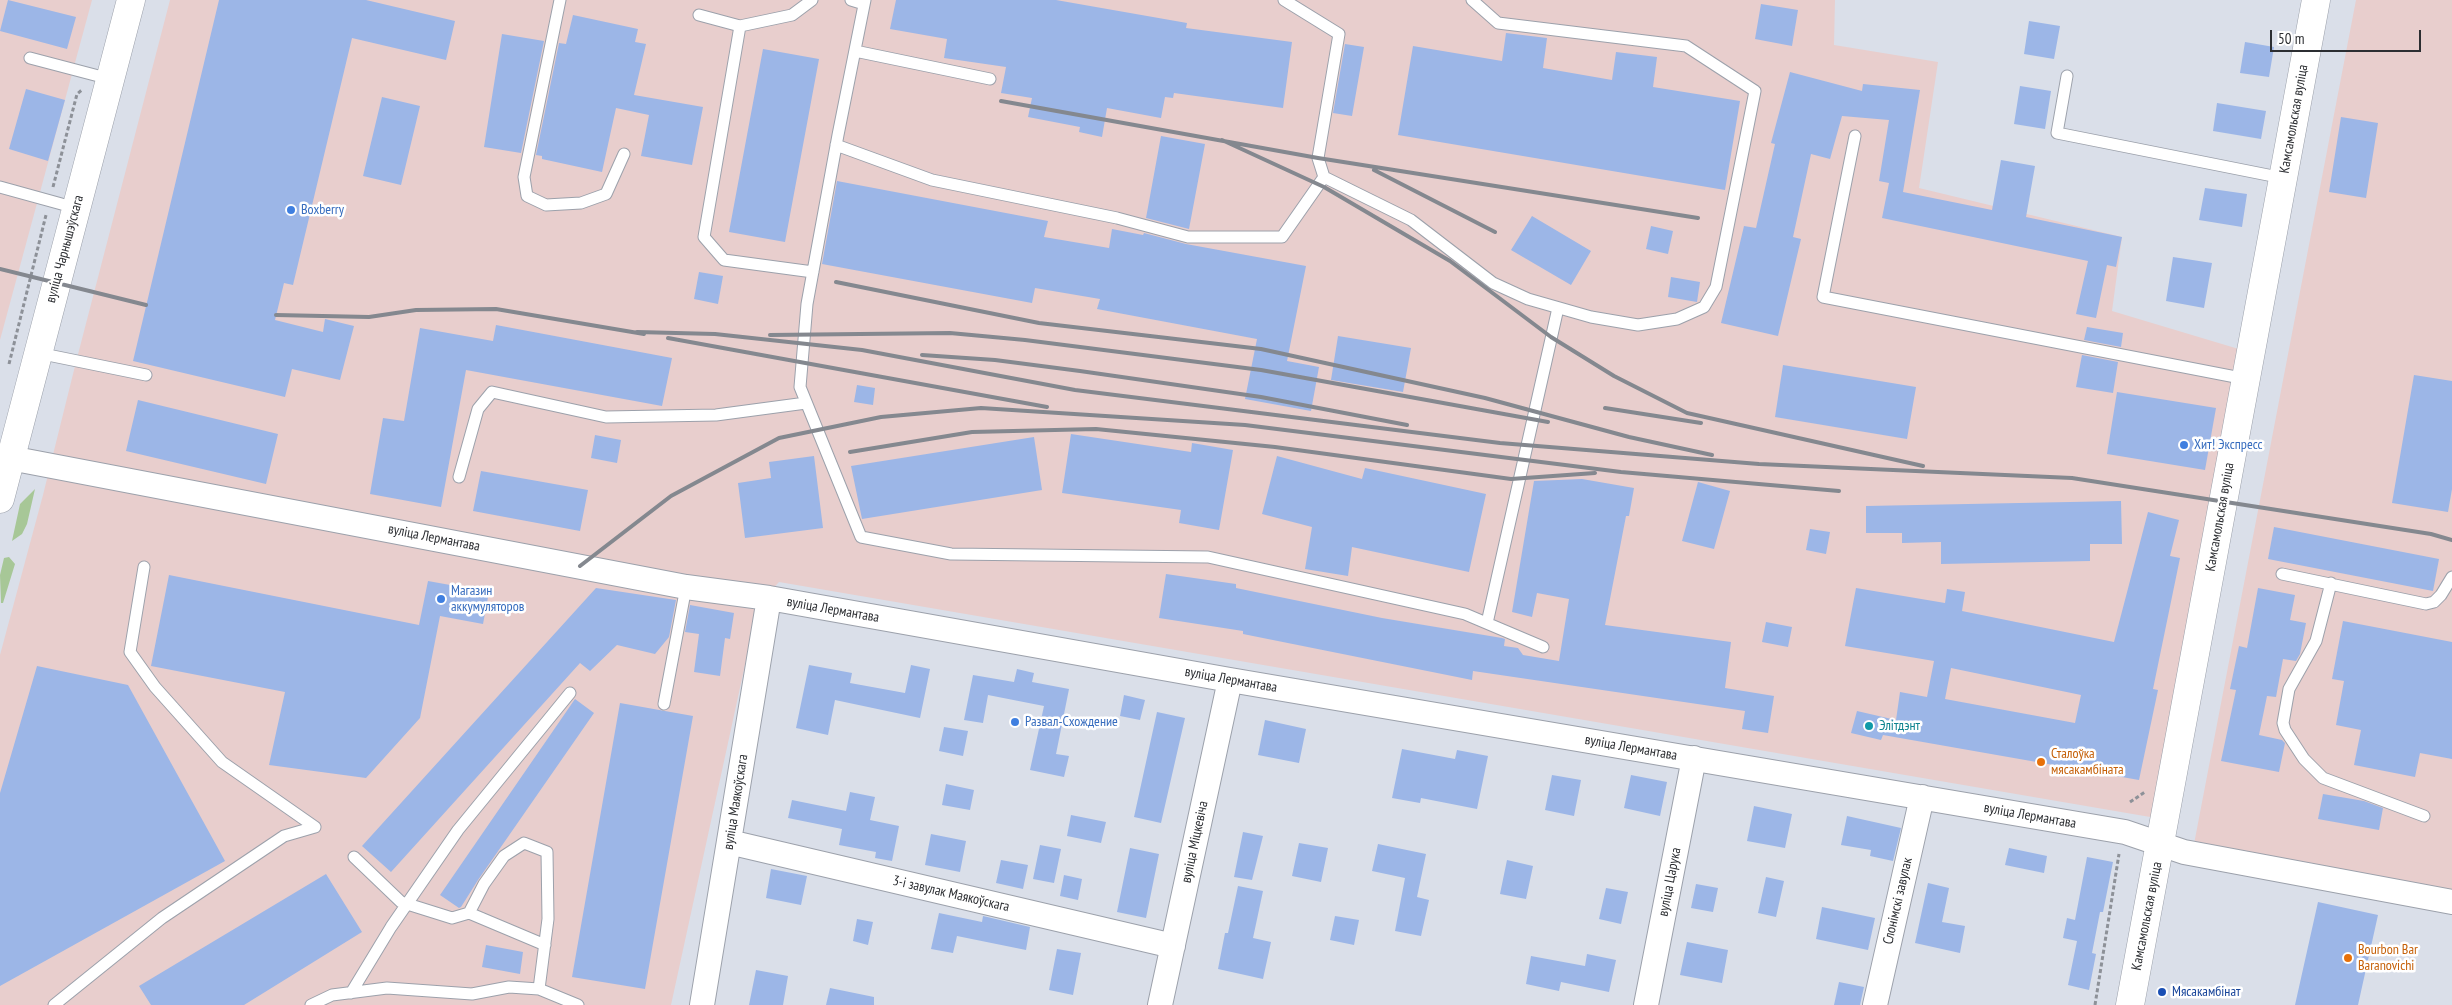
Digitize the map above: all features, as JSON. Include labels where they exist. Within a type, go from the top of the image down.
[{"type":"main road","name":"вуліца Чарнышэўскага","points":[[0,498],[131,0]]},
{"type":"main road","name":"Камсамольская вуліца","points":[[2130,1005],[2316,0]]},
{"type":"street","name":"вуліца Лермантава","points":[[10,458],[686,587],[769,598],[1230,680],[2125,832],[2184,852],[2452,902]]},
{"type":"street","name":"вуліца Маякоўскага","points":[[702,1005],[769,598]]},
{"type":"street","name":"вуліца Міцкевіча","points":[[1160,1005],[1230,680]]},
{"type":"street","name":"вуліца Царука","points":[[1646,1005],[1694,758]]},
{"type":"street","name":"Слонімскі завулак","points":[[1875,1005],[1922,797]]},
{"type":"street","name":"3-і завулак Маякоўскага","points":[[729,842],[1173,946]]},
{"type":"lane","points":[[560,0],[524,177],[527,196],[546,205],[581,203],[606,194],[624,154]]},
{"type":"lane","points":[[699,15],[740,26],[792,15],[812,0]]},
{"type":"lane","points":[[851,0],[865,2],[836,145],[807,304],[800,387],[861,537],[951,554],[1208,557],[1465,614],[1543,647]]},
{"type":"lane","points":[[1284,0],[1339,34],[1318,158],[1324,177],[1411,220],[1493,283],[1528,299],[1591,317],[1638,325],[1677,319],[1704,307],[1716,286],[1755,91],[1686,46],[1498,23],[1472,0]]},
{"type":"lane","points":[[740,26],[704,237],[724,260],[813,272]]},
{"type":"lane","points":[[855,51],[990,79]]},
{"type":"lane","points":[[30,58],[110,79]]},
{"type":"lane","points":[[2067,76],[2057,133],[2283,178]]},
{"type":"lane","points":[[1855,136],[1823,297],[2246,379]]},
{"type":"lane","points":[[836,145],[932,180],[1117,218],[1188,237],[1282,237],[1324,177]]},
{"type":"lane","points":[[0,188],[76,208]]},
{"type":"lane","points":[[1487,623],[1558,308]]},
{"type":"lane","points":[[38,353],[146,375]]},
{"type":"lane","points":[[459,477],[478,408],[492,392],[606,417],[716,415],[806,404]]},
{"type":"lane","points":[[54,1005],[162,918],[284,836],[315,827],[222,762],[155,687],[130,652],[144,567]]},
{"type":"lane","points":[[2282,574],[2426,604],[2434,602],[2452,577]]},
{"type":"lane","points":[[2332,583],[2316,641],[2289,689],[2283,723],[2285,730],[2304,758],[2323,778],[2424,816]]},
{"type":"lane","points":[[664,704],[686,587]]},
{"type":"lane","points":[[351,993],[407,904],[458,830],[570,693]]},
{"type":"lane","points":[[469,913],[484,884],[504,856],[524,843],[547,852],[548,919],[539,989]]},
{"type":"lane","points":[[354,857],[401,902],[452,918],[469,913],[545,945]]},
{"type":"lane","points":[[312,1005],[332,995],[387,988],[472,994],[510,987],[539,989],[578,1005]]},
{"type":"path","points":[[7,372],[30,277]]},
{"type":"path","points":[[2096,1005],[2120,854]]},
{"type":"shaded area","points":[[0,0],[92,0],[0,340]]},
{"type":"shaded area","points":[[170,0],[1835,0],[1834,45],[1938,62],[1919,188],[2122,237],[2112,311],[2242,350],[2156,818],[779,582],[758,605],[671,1005],[0,1005],[0,655]]},
{"type":"shaded area","points":[[2356,0],[2452,0],[2452,890],[2194,844]]},
{"type":"green space","points":[[35,489],[27,524],[22,534],[12,541],[20,504]]},
{"type":"green space","points":[[9,557],[15,564],[3,603],[1,603],[0,575],[4,558]]},
{"type":"building","points":[[8,0],[76,17],[67,49],[0,31]]},
{"type":"building","points":[[219,0],[366,0],[455,21],[446,60],[352,38],[293,285],[284,283],[275,320],[323,332],[325,319],[354,326],[340,380],[292,369],[285,397],[133,361]]},
{"type":"building","points":[[896,0],[1056,0],[1187,23],[1186,28],[1292,42],[1283,108],[1174,93],[1173,98],[1165,97],[1161,118],[1107,108],[1102,137],[1079,132],[1080,127],[1028,117],[1032,98],[1001,93],[1006,67],[944,58],[947,39],[890,29]]},
{"type":"building","points":[[1761,4],[1798,10],[1792,46],[1755,39]]},
{"type":"building","points":[[573,15],[638,29],[635,42],[646,44],[634,95],[703,107],[692,165],[641,156],[649,115],[616,108],[602,172],[542,159],[542,156],[536,155],[559,43],[566,44]]},
{"type":"building","points":[[2029,21],[2060,26],[2054,59],[2024,54]]},
{"type":"building","points":[[1506,33],[1547,38],[1543,68],[1612,80],[1616,52],[1657,57],[1653,87],[1740,101],[1725,190],[1398,135],[1413,46],[1502,61]]},
{"type":"building","points":[[502,34],[544,41],[521,153],[484,147]]},
{"type":"building","points":[[2245,42],[2274,47],[2269,77],[2240,73]]},
{"type":"building","points":[[1345,44],[1364,47],[1352,116],[1333,113]]},
{"type":"building","points":[[763,49],[819,59],[785,242],[729,232]]},
{"type":"building","points":[[1790,72],[1862,91],[1863,84],[1920,90],[1903,192],[1992,210],[2001,160],[2035,166],[2026,217],[2122,237],[2116,267],[2107,265],[2096,318],[2076,314],[2088,261],[1882,218],[1889,183],[1879,181],[1889,120],[1842,116],[1830,159],[1811,154],[1793,237],[1801,239],[1778,336],[1721,323],[1744,226],[1756,228],[1775,144],[1771,143]]},
{"type":"building","points":[[2020,86],[2051,91],[2045,129],[2014,124]]},
{"type":"building","points":[[26,89],[65,100],[48,161],[9,149]]},
{"type":"building","points":[[382,97],[420,106],[401,185],[363,176]]},
{"type":"building","points":[[2217,103],[2266,111],[2261,139],[2213,131]]},
{"type":"building","points":[[2341,117],[2378,123],[2366,198],[2329,192]]},
{"type":"building","points":[[1161,136],[1205,144],[1189,229],[1146,218]]},
{"type":"building","points":[[837,181],[1048,221],[1044,237],[1109,248],[1112,229],[1143,235],[1144,233],[1186,244],[1306,266],[1287,361],[1319,367],[1311,411],[1245,399],[1257,339],[1097,309],[1100,299],[1035,288],[1032,303],[822,264]]},
{"type":"building","points":[[2205,188],[2247,194],[2242,227],[2199,220]]},
{"type":"building","points":[[1532,216],[1591,251],[1571,285],[1511,250]]},
{"type":"building","points":[[1651,226],[1673,231],[1668,254],[1646,249]]},
{"type":"building","points":[[2173,257],[2212,263],[2204,308],[2166,301]]},
{"type":"building","points":[[699,272],[723,276],[718,304],[694,299]]},
{"type":"building","points":[[1671,277],[1700,282],[1697,302],[1668,297]]},
{"type":"building","points":[[496,325],[672,358],[662,406],[466,370],[441,507],[370,494],[383,418],[404,421],[420,328],[493,341]]},
{"type":"building","points":[[2087,327],[2123,333],[2121,347],[2084,340]]},
{"type":"building","points":[[1338,336],[1411,348],[1403,392],[1331,380]]},
{"type":"building","points":[[2082,355],[2118,362],[2113,393],[2076,387]]},
{"type":"building","points":[[1783,365],[1916,387],[1907,439],[1775,417]]},
{"type":"building","points":[[2414,375],[2452,381],[2452,489],[2448,512],[2392,503]]},
{"type":"building","points":[[857,385],[875,388],[873,405],[854,402]]},
{"type":"building","points":[[2117,392],[2216,408],[2205,470],[2107,454]]},
{"type":"building","points":[[138,400],[278,434],[266,484],[126,451]]},
{"type":"building","points":[[1071,434],[1191,452],[1192,443],[1233,450],[1219,530],[1179,523],[1181,510],[1062,493]]},
{"type":"building","points":[[595,435],[621,440],[617,463],[591,458]]},
{"type":"building","points":[[1034,437],[1042,490],[862,519],[851,466]]},
{"type":"building","points":[[814,456],[823,528],[745,538],[738,483],[771,478],[769,462]]},
{"type":"building","points":[[1277,456],[1362,479],[1365,468],[1486,494],[1469,572],[1352,547],[1348,576],[1305,569],[1312,527],[1262,514]]},
{"type":"building","points":[[481,471],[588,490],[580,531],[473,511]]},
{"type":"building","points":[[1582,479],[1634,488],[1629,516],[1626,516],[1605,625],[1731,642],[1725,688],[1774,696],[1768,733],[1742,729],[1745,711],[1473,671],[1472,680],[1243,634],[1243,631],[1159,618],[1166,574],[1236,584],[1236,588],[1382,618],[1502,638],[1505,639],[1504,646],[1518,648],[1523,655],[1559,661],[1569,599],[1537,593],[1532,617],[1512,612],[1534,481]]},
{"type":"building","points":[[1698,482],[1730,491],[1714,549],[1682,541]]},
{"type":"building","points":[[2121,501],[2122,544],[2090,544],[2090,561],[1941,564],[1941,542],[1902,543],[1902,533],[1866,533],[1866,506]]},
{"type":"building","points":[[2148,512],[2179,520],[2170,556],[2180,558],[2153,689],[2158,690],[2139,780],[1883,735],[1881,740],[1851,733],[1857,711],[1896,720],[1900,692],[1927,697],[1934,661],[1845,646],[1856,588],[1945,603],[1947,589],[1965,592],[1962,611],[2114,642]],"holes":[[[1951,668],[2081,695],[2075,723],[1945,699]]]},
{"type":"building","points":[[2274,527],[2439,559],[2433,591],[2268,559]]},
{"type":"building","points":[[1810,529],[1830,532],[1826,554],[1806,550]]},
{"type":"building","points":[[169,575],[419,625],[428,581],[489,592],[483,624],[440,616],[420,718],[366,778],[269,765],[285,692],[151,666]]},
{"type":"building","points":[[596,588],[676,600],[669,637],[655,654],[617,645],[590,671],[580,663],[391,872],[362,846]]},
{"type":"building","points":[[2258,588],[2295,595],[2290,620],[2306,623],[2300,654],[2296,661],[2283,659],[2276,697],[2267,696],[2259,735],[2282,740],[2285,743],[2279,772],[2221,761],[2236,690],[2230,689],[2239,646],[2247,648]]},
{"type":"building","points":[[690,605],[734,613],[730,639],[725,638],[720,676],[694,672],[699,634],[685,632]]},
{"type":"building","points":[[2343,621],[2452,642],[2452,759],[2420,753],[2415,777],[2354,765],[2361,730],[2336,725],[2344,681],[2332,679]]},
{"type":"building","points":[[1766,622],[1792,627],[1788,647],[1762,642]]},
{"type":"building","points":[[809,665],[852,673],[850,683],[905,693],[911,665],[930,669],[920,718],[835,700],[828,735],[796,728]]},
{"type":"building","points":[[37,666],[128,685],[225,861],[0,986],[0,793]]},
{"type":"building","points":[[1017,669],[1034,673],[1032,682],[1069,689],[1056,754],[1069,756],[1064,777],[1030,770],[1044,706],[988,695],[983,723],[964,720],[973,675],[1014,682]]},
{"type":"building","points":[[1124,695],[1145,700],[1140,720],[1120,716]]},
{"type":"building","points":[[575,699],[594,713],[459,908],[440,895]]},
{"type":"building","points":[[620,703],[693,716],[645,989],[572,977]]},
{"type":"building","points":[[1157,712],[1185,718],[1161,823],[1134,817]]},
{"type":"building","points":[[1265,720],[1306,729],[1299,763],[1258,755]]},
{"type":"building","points":[[944,727],[968,731],[963,756],[939,751]]},
{"type":"building","points":[[1402,749],[1455,759],[1457,750],[1488,756],[1477,809],[1421,798],[1420,803],[1392,798]]},
{"type":"building","points":[[1552,775],[1581,780],[1574,816],[1545,810]]},
{"type":"building","points":[[1631,775],[1667,782],[1660,816],[1624,808]]},
{"type":"building","points":[[946,784],[974,790],[970,810],[942,805]]},
{"type":"building","points":[[850,792],[875,797],[870,820],[899,826],[892,861],[875,858],[876,852],[839,845],[842,829],[788,818],[792,800],[846,811]]},
{"type":"building","points":[[2323,794],[2364,801],[2383,808],[2379,830],[2318,819]]},
{"type":"building","points":[[1754,806],[1792,814],[1785,848],[1747,841]]},
{"type":"building","points":[[1071,815],[1106,822],[1101,843],[1067,836]]},
{"type":"building","points":[[1847,816],[1901,828],[1893,861],[1870,856],[1871,850],[1841,845]]},
{"type":"building","points":[[1243,832],[1263,836],[1252,880],[1234,877]]},
{"type":"building","points":[[931,834],[966,841],[960,872],[925,865]]},
{"type":"building","points":[[1299,843],[1328,848],[1321,882],[1292,876]]},
{"type":"building","points":[[1378,844],[1426,854],[1417,897],[1429,900],[1421,936],[1395,931],[1405,878],[1372,871]]},
{"type":"building","points":[[1040,845],[1061,849],[1054,883],[1033,879]]},
{"type":"building","points":[[1130,848],[1159,854],[1146,918],[1117,912]]},
{"type":"building","points":[[2009,848],[2047,856],[2044,873],[2005,865]]},
{"type":"building","points":[[2087,857],[2113,862],[2092,953],[2096,954],[2089,990],[2068,985],[2077,941],[2063,938],[2067,918],[2075,920]]},
{"type":"building","points":[[1001,860],[1028,865],[1023,889],[996,883]]},
{"type":"building","points":[[1507,860],[1533,866],[1526,899],[1500,894]]},
{"type":"building","points":[[771,869],[807,876],[801,905],[766,898]]},
{"type":"building","points":[[326,874],[362,932],[244,1005],[151,1005],[139,986]]},
{"type":"building","points":[[1064,875],[1082,879],[1078,900],[1060,896]]},
{"type":"building","points":[[1766,877],[1784,881],[1776,917],[1758,913]]},
{"type":"building","points":[[1928,883],[1949,888],[1942,922],[1965,926],[1960,953],[1915,943]]},
{"type":"building","points":[[1696,884],[1718,888],[1713,912],[1691,908]]},
{"type":"building","points":[[1238,886],[1263,891],[1253,938],[1271,942],[1263,979],[1218,969],[1225,933],[1228,933]]},
{"type":"building","points":[[1606,888],[1628,892],[1621,924],[1599,919]]},
{"type":"building","points":[[2318,902],[2378,915],[2358,1005],[2295,1005]]},
{"type":"building","points":[[1822,907],[1875,918],[1868,950],[1816,939]]},
{"type":"building","points":[[939,913],[982,922],[983,916],[1030,927],[1026,950],[957,936],[953,953],[931,949]]},
{"type":"building","points":[[1335,916],[1359,920],[1354,945],[1330,940]]},
{"type":"building","points":[[857,919],[873,922],[868,945],[853,941]]},
{"type":"building","points":[[1687,942],[1728,950],[1722,983],[1680,975]]},
{"type":"building","points":[[486,945],[523,952],[520,974],[482,967]]},
{"type":"building","points":[[1057,949],[1081,953],[1073,995],[1049,990]]},
{"type":"building","points":[[1587,954],[1616,960],[1609,992],[1561,982],[1559,991],[1526,984],[1531,956],[1585,966]]},
{"type":"building","points":[[756,970],[788,976],[783,1005],[749,1005]]},
{"type":"building","points":[[1839,982],[1864,987],[1860,1005],[1834,1005]]},
{"type":"building","points":[[830,988],[874,997],[874,1005],[826,1005]]},
{"type":"railway","points":[[1001,101],[1318,158],[1698,218]]},
{"type":"railway","points":[[1222,140],[1324,187],[1450,261],[1551,337],[1614,376],[1687,413],[1923,466]]},
{"type":"railway","points":[[1374,170],[1495,232]]},
{"type":"railway","points":[[0,269],[146,305]]},
{"type":"railway","points":[[836,282],[1039,323],[1261,349],[1485,398],[1629,437],[1712,455]]},
{"type":"railway","points":[[276,315],[369,317],[416,310],[496,309],[644,334]]},
{"type":"railway","points":[[637,332],[715,334],[862,350],[1075,390],[1500,443],[1759,464],[2072,478],[2431,534],[2452,540]]},
{"type":"railway","points":[[770,335],[950,333],[1025,340],[1261,370],[1548,422]]},
{"type":"railway","points":[[668,338],[1047,407]]},
{"type":"railway","points":[[922,355],[995,360],[1261,397],[1407,425]]},
{"type":"railway","points":[[580,566],[671,496],[779,438],[881,417],[981,408],[1245,425],[1621,472],[1839,491]]},
{"type":"railway","points":[[1605,408],[1701,423]]},
{"type":"railway","points":[[850,452],[972,432],[1096,429],[1275,447],[1511,479],[1595,473]]},
{"type":"place","name":"Boxberry","points":[[291,210]]},
{"type":"place","name":"Хит! Экспресс","points":[[2184,445]]},
{"type":"place","name":"Магазин аккумуляторов","points":[[441,599]]},
{"type":"place","name":"Развал-Схождение","points":[[1015,722]]},
{"type":"place","name":"Элітдэнт","points":[[1869,726]]},
{"type":"place","name":"Сталоўка мясакамбіната","points":[[2041,762]]},
{"type":"place","name":"Bourbon Bar Baranovichi","points":[[2348,958]]},
{"type":"place","name":"Мясакамбінат","points":[[2162,992]]}]
